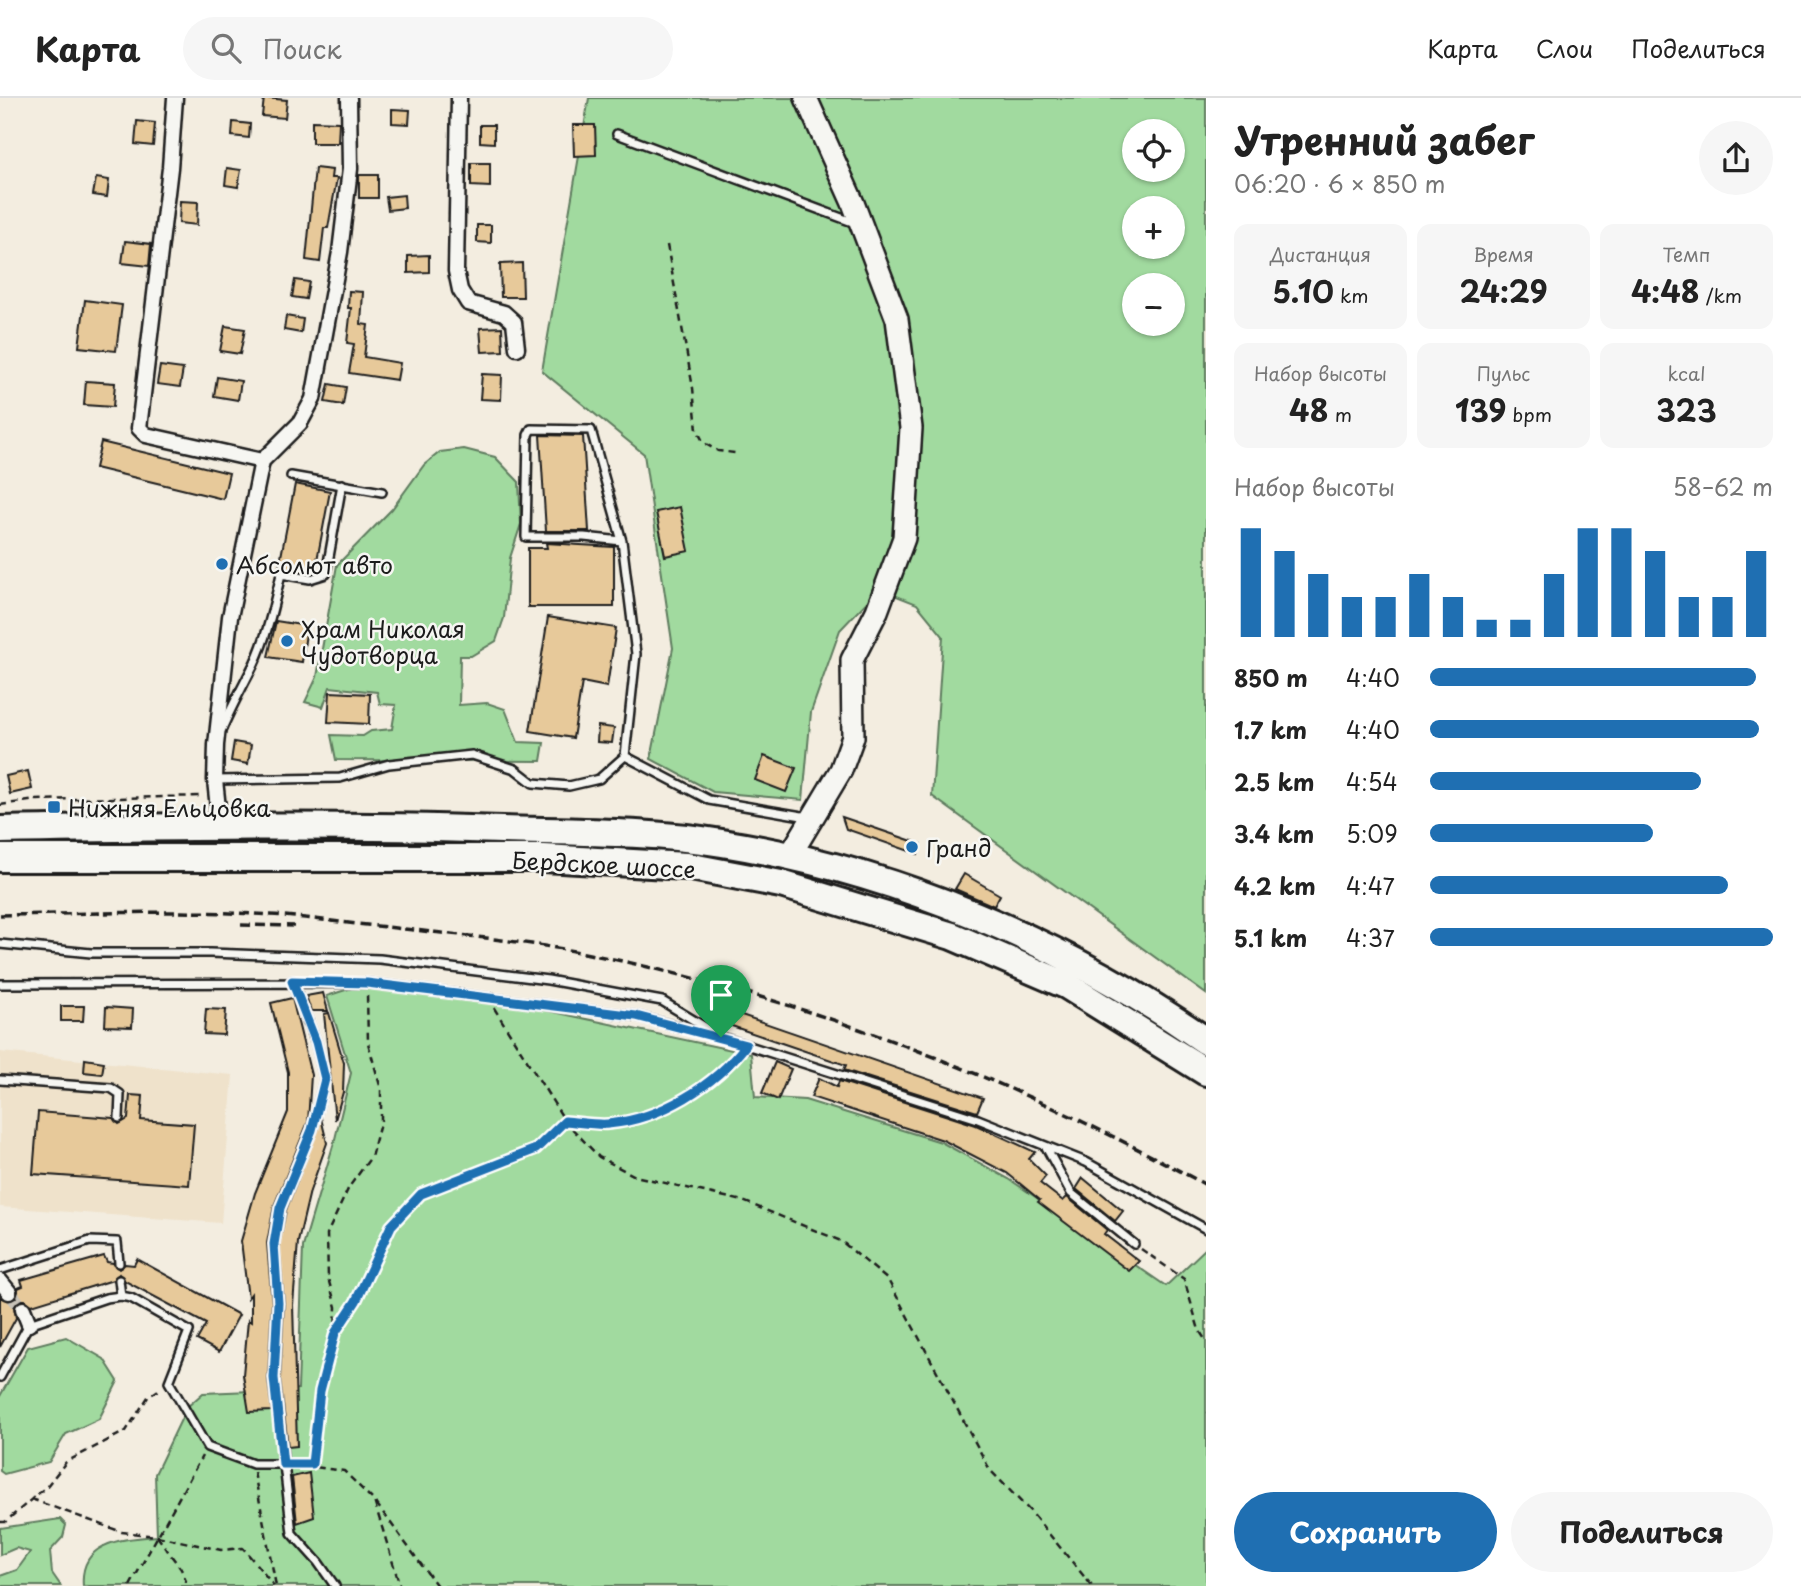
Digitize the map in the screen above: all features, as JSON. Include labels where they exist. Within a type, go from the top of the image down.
[{"type":"highway","name":"Бердское шоссе","points":[[0,830],[349,825],[542,831],[721,843],[862,875],[961,911],[1077,962],[1206,1041]]},
{"type":"highway","points":[[542,831],[544,858]]},
{"type":"highway","name":"Бердское шоссе","points":[[0,858],[544,858],[665,864],[754,879],[781,884],[952,936],[1066,985],[1167,1045],[1206,1072]]},
{"type":"street","points":[[175,98],[170,168],[139,428],[146,435],[262,461]]},
{"type":"street","points":[[220,827],[215,780],[216,746],[230,617],[262,461],[300,424],[313,400],[347,197],[351,116],[349,98]]},
{"type":"street","points":[[459,98],[456,271],[460,290],[468,303],[504,313],[514,322],[517,348]]},
{"type":"street","points":[[789,857],[841,770],[853,737],[852,660],[877,611],[904,538],[911,428],[897,320],[862,226],[806,98]]},
{"type":"street","points":[[23,1309],[29,1324]]},
{"type":"lane","points":[[617,134],[862,226]]},
{"type":"lane","points":[[215,780],[340,778],[389,764],[472,755],[515,769],[533,783],[569,786],[599,779],[625,756],[636,654],[622,541],[592,430],[531,429],[528,435],[526,537],[584,537],[622,541]]},
{"type":"lane","points":[[291,476],[382,492]]},
{"type":"lane","points":[[216,746],[238,690],[254,664],[273,608],[281,574],[310,579],[326,574],[342,484]]},
{"type":"lane","points":[[625,756],[709,800],[813,817]]},
{"type":"lane","points":[[0,944],[91,953],[210,953],[380,959],[496,974],[662,1001],[721,1037]]},
{"type":"lane","points":[[292,981],[316,1042],[325,1079],[312,1130],[280,1208],[274,1244],[278,1303],[274,1378],[292,1533],[335,1586]]},
{"type":"lane","points":[[0,984],[292,981],[367,983],[636,1016],[721,1037],[978,1119],[1086,1162],[1206,1229]]},
{"type":"lane","points":[[0,1080],[111,1088],[120,1094],[119,1118]]},
{"type":"lane","points":[[1046,1146],[1071,1193],[1134,1244]]},
{"type":"lane","points":[[0,1270],[90,1241],[117,1242],[119,1263]]},
{"type":"lane","points":[[119,1280],[121,1296]]},
{"type":"lane","points":[[0,1377],[29,1324],[106,1298],[131,1298],[188,1331],[169,1382],[207,1447],[253,1464],[283,1464]]},
{"type":"path","points":[[667,245],[693,388],[697,430],[704,443],[735,453]]},
{"type":"path","points":[[0,805],[36,800],[216,796]]},
{"type":"path","points":[[312,1464],[320,1391],[335,1333],[336,1307],[328,1278],[327,1234],[349,1187],[371,1157],[382,1119],[381,1089],[368,1043],[367,983]]},
{"type":"path","points":[[486,996],[565,1121],[599,1157],[635,1176],[743,1201],[841,1241],[888,1280],[990,1470],[1030,1511],[1092,1586]]},
{"type":"path","points":[[335,1333],[356,1301],[391,1226],[421,1194],[536,1149],[565,1121],[608,1124],[645,1116],[722,1074],[746,1045]]},
{"type":"path","points":[[1134,1244],[1184,1279],[1199,1330],[1206,1341]]},
{"type":"path","points":[[0,1522],[5,1522],[31,1499],[66,1462],[126,1431],[148,1397],[169,1382]]},
{"type":"path","points":[[130,1586],[207,1447]]},
{"type":"path","points":[[253,1464],[275,1586]]},
{"type":"path","points":[[283,1464],[312,1464],[344,1471],[374,1501],[437,1586]]},
{"type":"path","points":[[31,1499],[122,1532],[157,1536],[220,1550],[243,1548],[275,1586]]},
{"type":"path","points":[[374,1501],[400,1586]]},
{"type":"path","points":[[157,1536],[181,1569],[188,1586]]},
{"type":"shaded area","points":[[0,1052],[233,1075],[221,1223],[0,1207]]},
{"type":"green space","points":[[589,98],[1206,98],[1206,994],[932,796],[943,636],[917,604],[879,589],[840,630],[811,712],[803,800],[713,792],[651,759],[673,648],[644,454],[542,371]]},
{"type":"green space","points":[[464,449],[495,457],[519,482],[521,524],[510,558],[504,618],[496,641],[471,656],[460,656],[459,705],[487,703],[505,709],[518,742],[544,743],[541,761],[336,760],[331,735],[363,736],[371,731],[392,729],[396,705],[380,704],[377,692],[330,687],[323,707],[305,702],[317,677],[337,565],[392,509],[424,465],[440,452]]},
{"type":"green space","points":[[367,983],[502,1001],[751,1054],[755,1097],[805,1100],[941,1142],[1009,1179],[1166,1286],[1206,1248],[1206,1586],[83,1586],[88,1559],[96,1551],[118,1541],[157,1536],[155,1474],[187,1407],[203,1393],[298,1389],[303,1247],[335,1139],[351,1073],[327,996]]},
{"type":"green space","points":[[66,1337],[104,1359],[118,1381],[99,1419],[66,1434],[49,1462],[4,1474],[0,1471],[0,1396],[28,1347]]},
{"type":"green space","points":[[60,1519],[66,1525],[63,1537],[50,1551],[52,1573],[61,1586],[0,1586],[0,1576],[17,1570],[30,1552],[16,1548],[0,1555],[0,1528]]},
{"type":"building","points":[[264,98],[287,100],[285,118],[262,116]]},
{"type":"building","points":[[392,109],[410,110],[409,124],[392,123]]},
{"type":"building","points":[[137,121],[155,123],[153,146],[135,144]]},
{"type":"building","points":[[312,121],[339,122],[338,143],[312,143]]},
{"type":"building","points":[[233,122],[250,124],[249,138],[232,136]]},
{"type":"building","points":[[480,125],[494,125],[494,143],[480,142]]},
{"type":"building","points":[[573,125],[595,125],[596,155],[574,156]]},
{"type":"building","points":[[471,163],[490,163],[490,187],[471,186]]},
{"type":"building","points":[[227,168],[241,170],[238,187],[225,185]]},
{"type":"building","points":[[315,168],[332,170],[331,178],[337,178],[328,228],[324,228],[320,262],[306,260]]},
{"type":"building","points":[[359,175],[378,175],[378,198],[359,198]]},
{"type":"building","points":[[96,178],[109,180],[107,197],[93,195]]},
{"type":"building","points":[[404,195],[405,208],[388,210],[386,197]]},
{"type":"building","points":[[180,201],[198,202],[197,225],[179,223]]},
{"type":"building","points":[[477,225],[491,225],[491,243],[477,242]]},
{"type":"building","points":[[125,241],[151,244],[149,266],[122,263]]},
{"type":"building","points":[[429,255],[429,272],[408,273],[408,256]]},
{"type":"building","points":[[522,263],[523,297],[501,297],[500,264]]},
{"type":"building","points":[[295,280],[309,282],[306,299],[292,297]]},
{"type":"building","points":[[349,291],[363,292],[361,324],[368,325],[364,357],[400,363],[397,380],[349,373],[354,344],[347,343],[351,308],[348,308]]},
{"type":"building","points":[[85,300],[122,305],[116,351],[79,347]]},
{"type":"building","points":[[286,316],[303,319],[301,333],[284,330]]},
{"type":"building","points":[[225,326],[245,329],[240,354],[220,351]]},
{"type":"building","points":[[502,327],[503,351],[482,352],[480,328]]},
{"type":"building","points":[[160,366],[183,369],[180,387],[157,384]]},
{"type":"building","points":[[482,374],[502,375],[501,400],[480,399]]},
{"type":"building","points":[[217,377],[241,381],[238,400],[214,396]]},
{"type":"building","points":[[86,381],[115,383],[113,407],[84,405]]},
{"type":"building","points":[[329,384],[346,387],[343,405],[325,402]]},
{"type":"building","points":[[540,435],[583,436],[589,531],[546,531]]},
{"type":"building","points":[[101,442],[229,473],[223,499],[95,468]]},
{"type":"building","points":[[295,484],[330,491],[315,571],[310,573],[279,567]]},
{"type":"building","points":[[680,507],[689,551],[665,556],[656,512]]},
{"type":"building","points":[[546,543],[614,547],[614,607],[528,607],[528,548],[547,548]]},
{"type":"building","points":[[548,617],[616,628],[607,687],[582,682],[573,738],[530,731]]},
{"type":"building","name":"Храм Николая Чудотворца","points":[[276,621],[307,626],[302,662],[268,657]]},
{"type":"building","points":[[330,692],[370,694],[369,724],[328,722]]},
{"type":"building","points":[[598,726],[614,728],[612,743],[597,742]]},
{"type":"building","points":[[234,742],[251,745],[248,764],[231,761]]},
{"type":"building","points":[[764,756],[796,768],[786,792],[755,780]]},
{"type":"building","points":[[28,771],[32,789],[10,794],[6,776]]},
{"type":"building","points":[[842,817],[921,844],[918,854],[846,829]]},
{"type":"building","points":[[964,874],[1000,895],[994,906],[955,889]]},
{"type":"building","points":[[323,993],[328,1011],[311,1011],[306,996]]},
{"type":"building","points":[[292,998],[311,1075],[308,1122],[274,1206],[267,1243],[272,1303],[268,1379],[272,1411],[249,1412],[243,1375],[248,1320],[251,1322],[251,1294],[248,1298],[241,1241],[255,1193],[288,1112],[288,1072],[271,1003]]},
{"type":"building","points":[[61,1006],[84,1006],[83,1021],[61,1021]]},
{"type":"building","points":[[106,1007],[133,1009],[132,1027],[105,1026]]},
{"type":"building","points":[[206,1009],[226,1010],[224,1035],[204,1034]]},
{"type":"building","points":[[727,1010],[983,1098],[977,1112],[844,1070],[846,1065],[723,1023]]},
{"type":"building","points":[[329,1013],[344,1063],[343,1092],[335,1120],[324,1014]]},
{"type":"building","points":[[85,1059],[104,1062],[102,1074],[84,1072]]},
{"type":"building","points":[[775,1062],[791,1069],[778,1100],[762,1093]]},
{"type":"building","points":[[819,1078],[837,1087],[839,1081],[976,1125],[1035,1152],[1029,1159],[1046,1176],[1040,1183],[1063,1201],[1067,1197],[1107,1230],[1104,1234],[1139,1261],[1129,1271],[1038,1202],[1040,1200],[1007,1173],[943,1140],[811,1097]]},
{"type":"building","points":[[130,1095],[143,1096],[141,1120],[194,1124],[189,1185],[33,1174],[38,1112],[113,1118],[119,1124],[128,1119]]},
{"type":"building","points":[[321,1118],[327,1143],[310,1191],[298,1242],[293,1305],[297,1446],[288,1447],[280,1379],[284,1303],[279,1244],[286,1210]]},
{"type":"building","points":[[1083,1178],[1123,1211],[1115,1221],[1076,1189]]},
{"type":"building","points":[[104,1256],[107,1262],[113,1263],[119,1269],[125,1264],[134,1265],[137,1259],[239,1315],[219,1352],[197,1340],[206,1324],[125,1281],[119,1274],[113,1280],[32,1305],[25,1300],[19,1300],[14,1307],[16,1318],[0,1347],[0,1297],[11,1301],[18,1296],[18,1288],[23,1286],[21,1280]]},
{"type":"building","points":[[309,1473],[314,1517],[297,1523],[292,1477]]},
{"type":"tunnel","points":[[9,1292],[23,1309]]},
{"type":"railway","points":[[0,915],[169,912],[297,917],[537,945],[671,972],[751,994],[906,1046],[1058,1110],[1206,1185]]},
{"type":"railway","points":[[241,925],[294,926]]},
{"type":"place","name":"Абсолют авто","points":[[222,564]]},
{"type":"place","name":"Храм Николая Чудотворца","points":[[287,641]]},
{"type":"place","name":"Нижняя Ельцовка","points":[[54,807]]},
{"type":"place","name":"Гранд","points":[[912,847]]},
{"type":"route","points":[[292,981],[367,983],[486,996],[636,1016],[721,1037],[746,1045],[722,1074],[683,1098],[645,1116],[608,1124],[565,1121],[536,1149],[421,1194],[391,1226],[356,1301],[335,1333],[320,1391],[312,1464],[283,1464],[274,1378],[278,1303],[274,1244],[280,1208],[312,1130],[325,1079],[316,1042],[292,981]]}]
